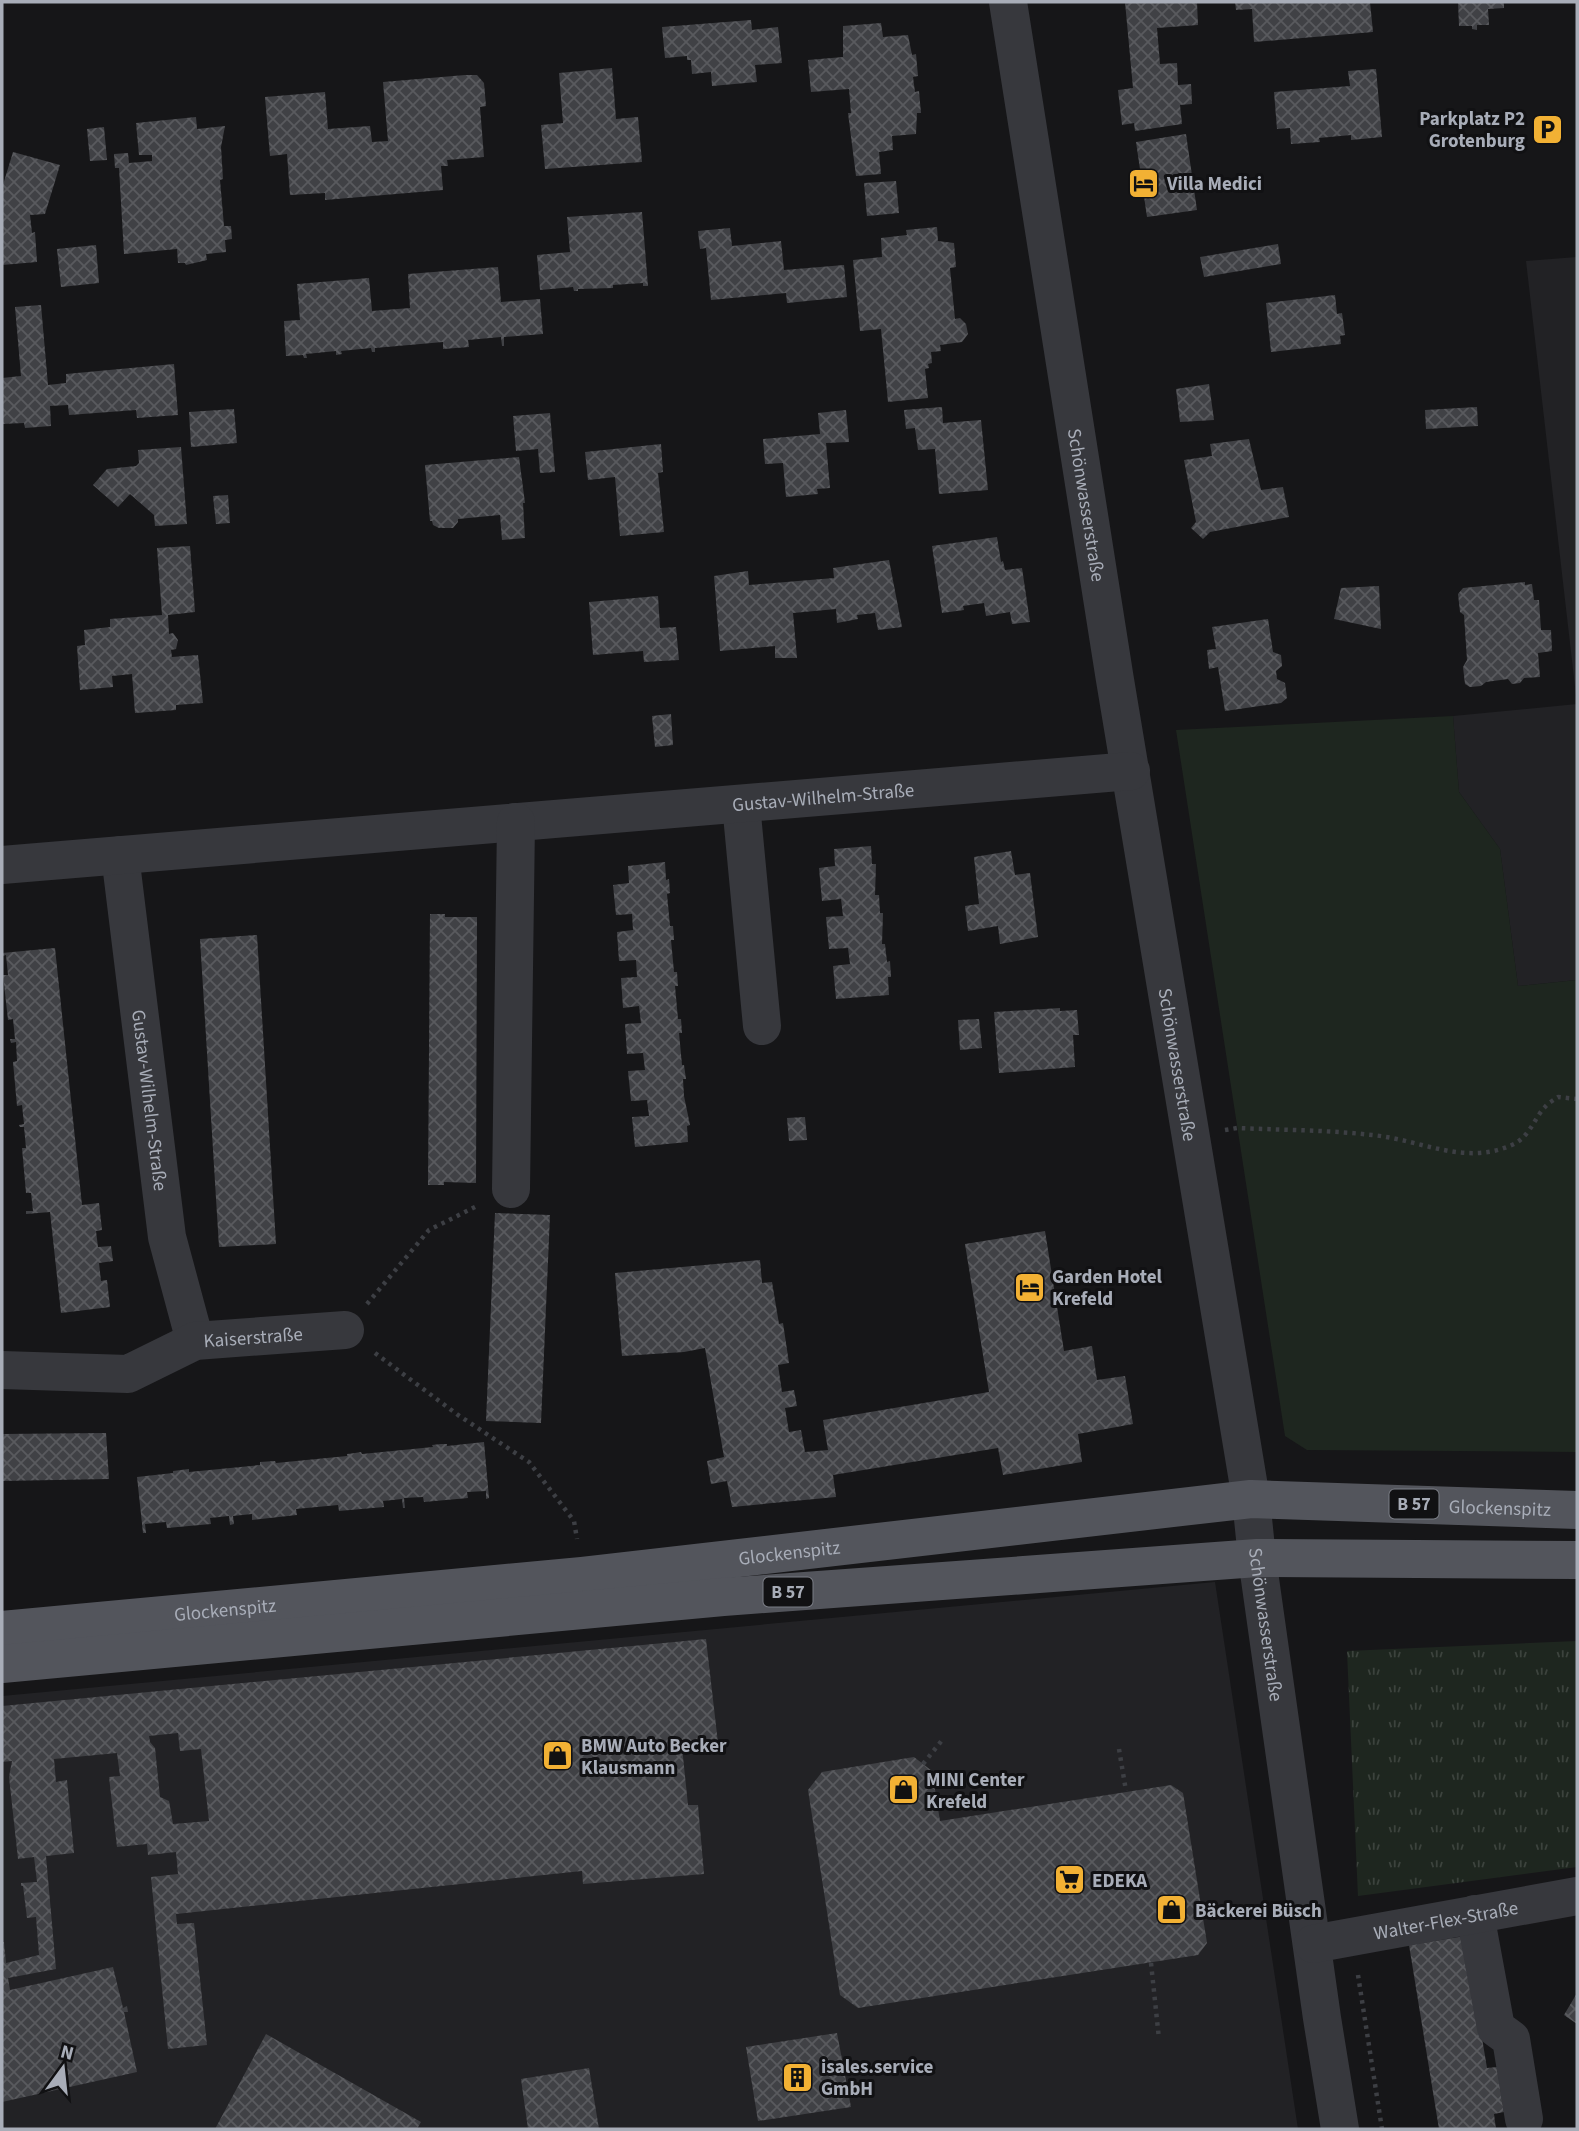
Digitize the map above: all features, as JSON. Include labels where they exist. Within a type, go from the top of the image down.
[{"type":"main road","name":"Glockenspitz","points":[[2,1630],[582,1577],[1251,1499],[1577,1510]]},
{"type":"main road","name":"Glockenspitz","points":[[2,1664],[737,1596],[1257,1558],[1577,1560]]},
{"type":"street","name":"Schönwasserstraße","points":[[1008,2],[1100,600],[1131,771],[1251,1499],[1257,1558],[1340,2129]]},
{"type":"street","name":"Gustav-Wilhelm-Straße","points":[[2,865],[1131,771]]},
{"type":"street","points":[[741,804],[762,1026]]},
{"type":"street","points":[[511,1188],[516,822]]},
{"type":"street","name":"Gustav-Wilhelm-Straße","points":[[120,855],[167,1237],[195,1341]]},
{"type":"street","name":"Kaiserstraße","points":[[2,1370],[128,1374],[195,1341],[345,1330]]},
{"type":"street","name":"Walter-Flex-Straße","points":[[1313,1944],[1577,1896]]},
{"type":"street","points":[[1475,1914],[1496,2028],[1511,2039],[1524,2119]]},
{"type":"path","points":[[1190,1137],[1237,1128],[1370,1134],[1403,1138],[1458,1154],[1496,1151],[1518,1142],[1538,1120],[1544,1108],[1558,1097],[1577,1098]]},
{"type":"path","points":[[511,1188],[429,1230],[345,1330],[458,1415],[529,1462],[574,1521],[582,1577]]},
{"type":"path","points":[[923,1764],[943,1739]]},
{"type":"path","points":[[1119,1749],[1126,1791]]},
{"type":"path","points":[[1150,1963],[1158,2039]]},
{"type":"shaded area","points":[[1577,257],[1577,704],[1526,261]]},
{"type":"shaded area","points":[[1577,704],[1577,980],[1518,986],[1500,849],[1459,792],[1453,716]]},
{"type":"shaded area","points":[[1215,1582],[1298,2129],[2,2129],[2,1696]]},
{"type":"green space","points":[[1453,716],[1459,792],[1500,849],[1518,986],[1577,980],[1577,1452],[1307,1450],[1285,1436],[1176,730]]},
{"type":"green space","points":[[1577,1641],[1577,1867],[1358,1896],[1347,1651]]},
{"type":"building","points":[[1125,2],[1197,2],[1198,25],[1157,28],[1160,64],[1177,63],[1178,85],[1191,84],[1192,104],[1180,105],[1182,124],[1135,131],[1134,123],[1122,125],[1118,90],[1133,88]]},
{"type":"building","points":[[1235,2],[1370,2],[1373,32],[1254,42],[1252,9],[1236,10]]},
{"type":"building","points":[[1458,2],[1504,2],[1504,8],[1488,9],[1489,25],[1477,25],[1477,30],[1472,29],[1472,26],[1459,26]]},
{"type":"building","points":[[751,20],[752,30],[778,27],[782,63],[755,65],[757,82],[712,86],[711,72],[692,74],[691,60],[687,60],[687,56],[665,58],[662,27]]},
{"type":"building","points":[[881,23],[883,37],[908,35],[912,55],[916,54],[918,76],[913,77],[915,92],[919,91],[921,113],[917,113],[916,134],[892,136],[893,150],[879,152],[881,174],[856,176],[848,113],[851,113],[849,89],[811,92],[808,60],[843,57],[843,26]]},
{"type":"building","points":[[612,68],[616,119],[638,117],[642,162],[545,169],[541,125],[563,123],[559,73]]},
{"type":"building","points":[[1376,69],[1382,137],[1351,140],[1351,135],[1319,138],[1320,142],[1291,144],[1290,128],[1277,129],[1274,92],[1350,86],[1348,71]]},
{"type":"building","points":[[477,75],[484,83],[486,106],[480,107],[484,157],[447,160],[448,166],[441,166],[443,190],[325,200],[325,193],[290,195],[287,154],[270,156],[265,97],[325,92],[328,129],[370,126],[372,142],[388,141],[383,82]]},
{"type":"building","points":[[196,117],[197,129],[225,126],[221,147],[223,179],[220,180],[224,226],[231,226],[232,239],[225,240],[226,252],[206,254],[207,260],[186,265],[178,263],[177,249],[124,254],[119,168],[115,168],[114,154],[128,153],[129,163],[152,161],[152,155],[139,155],[136,123]]},
{"type":"building","points":[[104,127],[107,160],[90,161],[87,129]]},
{"type":"building","points":[[1186,134],[1197,210],[1147,217],[1136,142]]},
{"type":"building","points":[[13,152],[60,165],[45,214],[30,215],[32,233],[35,232],[37,262],[2,265],[2,188]]},
{"type":"building","points":[[896,181],[899,213],[867,216],[864,183]]},
{"type":"building","points":[[642,212],[648,286],[643,286],[643,283],[578,291],[574,291],[573,287],[540,290],[537,255],[570,252],[567,217]]},
{"type":"building","points":[[937,227],[938,241],[954,243],[956,267],[950,268],[955,319],[960,318],[966,324],[968,334],[962,342],[940,345],[941,351],[931,352],[932,363],[925,369],[928,398],[888,402],[881,329],[860,331],[853,260],[882,257],[881,238],[907,235],[906,230]]},
{"type":"building","points":[[730,228],[732,246],[781,241],[784,270],[844,265],[847,297],[787,303],[786,293],[711,300],[706,248],[700,249],[698,231]]},
{"type":"building","points":[[1278,244],[1281,264],[1204,277],[1200,257]]},
{"type":"building","points":[[96,245],[99,283],[61,287],[57,249]]},
{"type":"building","points":[[498,267],[501,302],[540,299],[543,334],[504,337],[504,346],[501,337],[468,340],[469,347],[443,349],[443,342],[375,348],[375,352],[372,352],[371,348],[341,351],[342,354],[336,355],[336,351],[306,354],[307,358],[303,355],[286,356],[284,321],[300,320],[297,284],[369,278],[372,311],[410,308],[408,274]]},
{"type":"building","points":[[1335,295],[1337,314],[1342,313],[1345,335],[1340,336],[1341,344],[1271,352],[1266,303]]},
{"type":"building","points":[[41,305],[48,385],[66,383],[66,374],[174,364],[178,415],[137,418],[136,410],[69,415],[68,405],[50,406],[51,426],[25,428],[24,423],[2,424],[2,378],[21,376],[15,307]]},
{"type":"building","points":[[1209,384],[1214,420],[1180,422],[1176,389]]},
{"type":"building","points":[[942,407],[943,423],[981,420],[988,490],[939,494],[935,449],[918,450],[915,428],[906,429],[904,410]]},
{"type":"building","points":[[1477,407],[1478,426],[1426,429],[1425,410]]},
{"type":"building","points":[[234,409],[237,443],[191,447],[189,412]]},
{"type":"building","points":[[846,410],[849,442],[826,443],[830,488],[817,489],[818,494],[786,497],[783,463],[765,464],[763,439],[820,434],[818,413]]},
{"type":"building","points":[[550,413],[555,472],[540,473],[538,449],[516,451],[513,416]]},
{"type":"building","points":[[1249,439],[1261,490],[1283,487],[1289,517],[1210,532],[1203,539],[1191,528],[1196,522],[1184,460],[1212,456],[1210,444]]},
{"type":"building","points":[[661,444],[663,472],[658,473],[664,532],[620,536],[615,477],[588,480],[585,452]]},
{"type":"building","points":[[181,447],[187,524],[155,526],[154,515],[130,494],[118,507],[93,485],[107,469],[136,466],[139,463],[138,450]]},
{"type":"building","points":[[519,457],[525,503],[525,538],[502,540],[500,515],[458,519],[453,528],[433,525],[430,521],[425,465]]},
{"type":"building","points":[[228,495],[230,523],[216,524],[213,496]]},
{"type":"building","points":[[997,537],[1005,570],[1022,568],[1030,622],[1012,624],[1010,612],[986,616],[984,603],[963,606],[964,610],[942,613],[932,546]]},
{"type":"building","points":[[190,546],[195,612],[168,615],[169,634],[173,633],[178,640],[176,649],[171,650],[172,657],[198,655],[203,703],[176,705],[176,710],[135,713],[132,674],[112,676],[113,687],[80,690],[77,646],[85,645],[84,630],[110,627],[110,619],[162,615],[157,548]]},
{"type":"building","points":[[889,560],[902,627],[878,630],[875,613],[857,615],[858,619],[837,623],[836,609],[793,613],[797,658],[775,658],[775,646],[720,651],[714,576],[748,571],[749,585],[834,578],[833,568]]},
{"type":"building","points":[[1525,582],[1525,585],[1532,584],[1534,600],[1539,600],[1541,630],[1551,630],[1552,651],[1538,653],[1540,677],[1524,678],[1520,683],[1512,684],[1508,679],[1470,687],[1465,684],[1463,667],[1467,660],[1464,615],[1460,612],[1458,594],[1463,588]]},
{"type":"building","points":[[1379,586],[1381,629],[1334,619],[1341,588]]},
{"type":"building","points":[[658,596],[660,628],[676,627],[679,660],[644,662],[643,651],[593,655],[589,602]]},
{"type":"building","points":[[1268,619],[1273,652],[1281,655],[1282,666],[1276,671],[1277,679],[1285,683],[1287,698],[1281,703],[1225,711],[1218,667],[1209,669],[1207,650],[1216,649],[1212,627]]},
{"type":"building","points":[[671,714],[673,745],[655,747],[652,716]]},
{"type":"building","points":[[871,846],[872,864],[876,864],[875,895],[879,895],[880,913],[883,913],[882,944],[885,944],[887,962],[890,961],[889,995],[836,999],[833,966],[850,964],[848,948],[829,949],[826,917],[843,916],[841,899],[822,901],[819,868],[835,866],[834,849]]},
{"type":"building","points":[[1011,851],[1015,875],[1030,873],[1038,937],[1000,944],[998,926],[968,931],[965,906],[979,904],[974,857]]},
{"type":"building","points":[[665,862],[666,880],[669,879],[670,893],[667,894],[670,926],[673,926],[674,940],[671,940],[674,972],[677,972],[678,986],[675,986],[678,1019],[681,1019],[682,1033],[679,1033],[682,1065],[686,1079],[683,1079],[684,1096],[690,1125],[687,1126],[688,1142],[635,1147],[632,1117],[649,1116],[647,1100],[631,1101],[628,1071],[645,1070],[643,1053],[627,1054],[625,1024],[641,1023],[639,1006],[623,1008],[621,978],[637,977],[636,960],[619,961],[617,932],[633,930],[632,914],[616,915],[613,885],[629,883],[628,866]]},
{"type":"building","points":[[430,914],[477,917],[476,1183],[444,1182],[444,1185],[428,1185]]},
{"type":"building","points":[[257,935],[276,1244],[219,1247],[200,939]]},
{"type":"building","points":[[55,948],[82,1205],[99,1203],[102,1230],[96,1231],[98,1247],[111,1246],[113,1261],[99,1263],[101,1281],[107,1280],[110,1307],[61,1313],[50,1212],[26,1214],[26,1211],[33,1211],[31,1193],[26,1193],[22,1148],[26,1148],[24,1127],[19,1125],[24,1124],[22,1105],[17,1106],[13,1062],[17,1061],[16,1042],[11,1043],[10,1039],[15,1039],[13,1019],[8,1020],[3,975],[8,975],[6,955],[2,956],[2,953]]},
{"type":"building","points":[[1060,1008],[1060,1011],[1077,1010],[1079,1035],[1073,1035],[1075,1067],[999,1073],[994,1012]]},
{"type":"building","points":[[979,1019],[982,1048],[960,1050],[958,1020]]},
{"type":"building","points":[[805,1117],[807,1140],[789,1141],[787,1118]]},
{"type":"building","points":[[495,1213],[550,1215],[541,1423],[486,1421]]},
{"type":"building","points":[[1045,1231],[1064,1351],[1092,1346],[1097,1380],[1125,1376],[1133,1424],[1078,1434],[1082,1462],[1003,1475],[998,1448],[833,1475],[836,1497],[732,1507],[727,1481],[711,1484],[707,1461],[724,1457],[705,1348],[622,1356],[615,1273],[760,1260],[762,1283],[772,1282],[779,1324],[783,1323],[789,1363],[778,1365],[782,1392],[794,1390],[797,1406],[785,1408],[789,1432],[801,1430],[805,1452],[828,1450],[823,1420],[989,1392],[965,1244]]},
{"type":"building","points":[[106,1433],[109,1479],[2,1481],[2,1434]]},
{"type":"building","points":[[484,1442],[489,1498],[486,1499],[486,1491],[467,1492],[468,1498],[424,1502],[423,1497],[404,1498],[405,1508],[402,1499],[383,1501],[384,1507],[339,1511],[338,1505],[296,1509],[297,1515],[252,1520],[252,1514],[233,1516],[234,1524],[230,1525],[229,1516],[210,1518],[211,1524],[167,1528],[166,1522],[145,1524],[146,1533],[143,1533],[137,1477],[189,1469],[189,1472],[260,1465],[260,1462],[276,1463],[347,1456],[361,1452]]},
{"type":"building","points":[[706,1639],[718,1743],[682,1747],[688,1805],[698,1805],[704,1874],[583,1884],[582,1871],[176,1914],[177,1924],[194,1923],[207,2045],[168,2049],[151,1877],[178,1874],[176,1852],[148,1855],[147,1844],[117,1847],[109,1777],[120,1776],[117,1753],[54,1759],[56,1782],[67,1780],[74,1853],[46,1856],[56,1969],[8,1978],[10,1990],[113,1967],[123,2008],[127,2006],[128,2012],[124,2012],[137,2072],[2,2102],[2,1942],[6,1963],[39,1955],[36,1917],[27,1918],[21,1886],[21,1883],[37,1882],[34,1857],[18,1859],[9,1777],[12,1761],[2,1762],[2,1706]],"holes":[[[178,1733],[180,1751],[201,1749],[209,1821],[173,1824],[169,1801],[160,1797],[155,1748],[149,1736]]]},
{"type":"building","points":[[914,1757],[932,1771],[940,1821],[1171,1785],[1183,1793],[1207,1943],[1198,1955],[858,2008],[840,1995],[808,1790],[822,1772]]},
{"type":"building","points":[[1465,1936],[1487,2068],[1497,2067],[1504,2112],[1494,2114],[1496,2129],[1439,2129],[1409,1945]]},
{"type":"building","points":[[1577,1993],[1577,2024],[1564,2015]]},
{"type":"building","name":"isales.service GmbH","points":[[837,2033],[851,2107],[758,2121],[746,2047]]},
{"type":"building","points":[[266,2034],[421,2122],[417,2129],[215,2129]]},
{"type":"building","points":[[589,2068],[599,2129],[528,2129],[521,2079]]},
{"type":"place","name":"Parkplatz P2 Grotenburg","points":[[1548,129]]},
{"type":"place","name":"Villa Medici","points":[[1144,183]]},
{"type":"place","name":"Garden Hotel Krefeld","points":[[1029,1287]]},
{"type":"place","name":"BMW Auto Becker Klausmann","points":[[558,1756]]},
{"type":"place","name":"MINI Center Krefeld","points":[[903,1790]]},
{"type":"place","name":"EDEKA","points":[[1069,1880]]},
{"type":"place","name":"Bäckerei Büsch","points":[[1172,1910]]},
{"type":"place","name":"isales.service GmbH","points":[[798,2077]]}]
